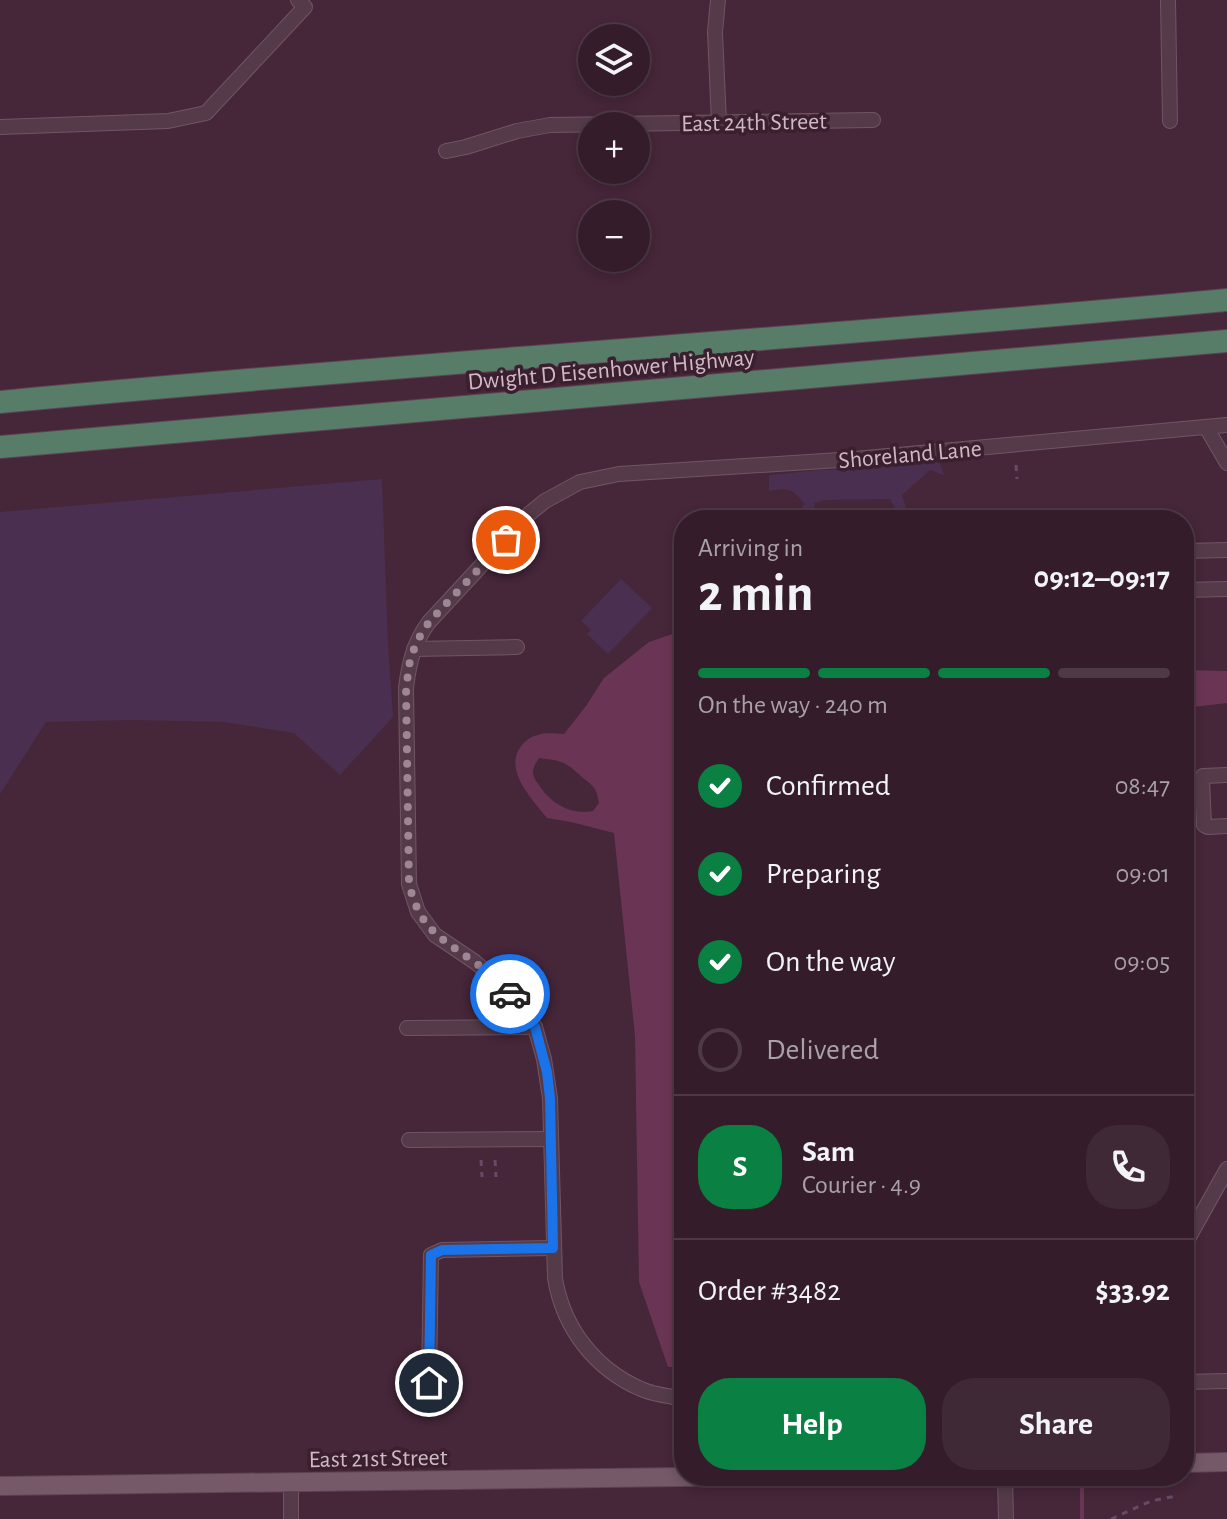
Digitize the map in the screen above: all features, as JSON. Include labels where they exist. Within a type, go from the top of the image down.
[{"type":"highway","name":"Dwight D Eisenhower Highway","points":[[0,402],[1227,300]]},
{"type":"highway","name":"Dwight D Eisenhower Highway","points":[[0,449],[1227,341]]},
{"type":"highway","points":[[0,393],[190,384]]},
{"type":"main road","points":[[1194,1463],[1227,1462]]},
{"type":"main road","name":"East 21st Street","points":[[0,1486],[674,1477]]},
{"type":"street","points":[[0,127],[168,121],[206,113],[305,7],[298,0]]},
{"type":"street","points":[[718,0],[715,32],[719,123]]},
{"type":"street","points":[[1168,0],[1170,121]]},
{"type":"street","name":"East 24th Street","points":[[446,151],[550,125],[873,120]]},
{"type":"street","name":"Shoreland Lane","points":[[414,649],[429,622],[529,514],[556,494],[594,478],[855,459],[1227,425]]},
{"type":"street","points":[[1206,427],[1227,463]]},
{"type":"street","points":[[1194,551],[1227,550]]},
{"type":"street","points":[[1194,590],[1227,589]]},
{"type":"street","points":[[517,647],[414,649],[406,688],[409,884],[415,905],[435,935],[501,984],[535,1027],[547,1072],[550,1098],[556,1285],[573,1331],[589,1353],[612,1373],[639,1388],[674,1397]]},
{"type":"street","points":[[1227,775],[1203,776],[1202,780],[1204,825],[1227,826]]},
{"type":"street","points":[[407,1028],[535,1027]]},
{"type":"street","points":[[409,1140],[551,1139]]},
{"type":"street","points":[[1194,1228],[1227,1169]]},
{"type":"street","points":[[429,1383],[431,1255],[442,1250],[553,1248]]},
{"type":"street","points":[[1194,1382],[1227,1381]]},
{"type":"street","points":[[291,1483],[291,1519]]},
{"type":"street","points":[[1005,1486],[1006,1519]]},
{"type":"path","points":[[1016,465],[1017,479]]},
{"type":"path","points":[[481,1160],[482,1177]]},
{"type":"path","points":[[495,1160],[496,1177]]},
{"type":"path","points":[[1111,1519],[1151,1501],[1176,1496]]},
{"type":"shaded area","points":[[924,459],[940,463],[944,475],[930,470],[902,495],[907,510],[896,510],[890,499],[824,500],[815,503],[814,510],[800,510],[805,503],[792,492],[786,489],[769,491],[769,475],[902,465]]},
{"type":"shaded area","points":[[382,479],[393,717],[340,775],[294,733],[224,722],[46,722],[0,794],[0,512]]},
{"type":"shaded area","points":[[621,579],[652,608],[608,654],[587,634],[591,630],[581,621]]},
{"type":"shaded area","points":[[674,633],[674,1367],[668,1367],[639,1282],[635,1036],[614,833],[547,818],[521,783],[515,764],[517,754],[529,738],[564,734],[604,678],[649,642]],"holes":[[[539,758],[558,761],[593,787],[599,803],[593,811],[570,810],[557,804],[535,779],[534,767]]]},
{"type":"shaded area","points":[[1194,670],[1227,671],[1227,703],[1194,707]]},
{"type":"waterway","points":[[1082,1486],[1082,1519]]},
{"type":"way so far","points":[[506,540],[429,622],[414,649],[406,688],[409,884],[415,905],[435,935],[475,962],[510,994]]},
{"type":"route","points":[[429,1383],[431,1255],[442,1250],[553,1248],[547,1072],[535,1027],[510,994]]}]
